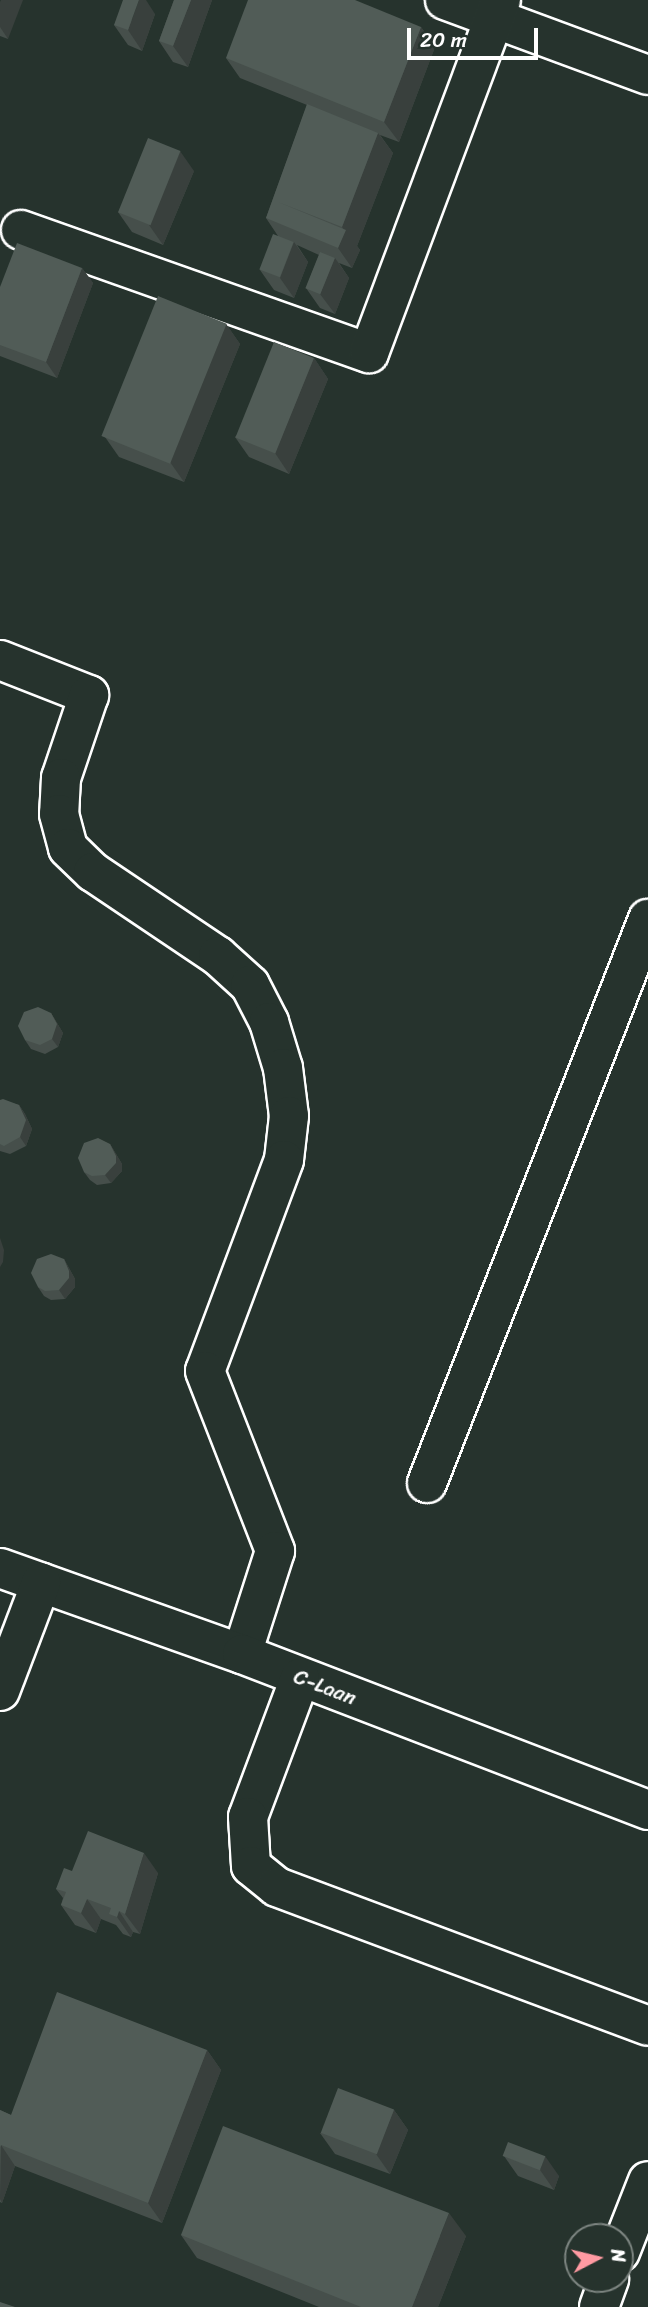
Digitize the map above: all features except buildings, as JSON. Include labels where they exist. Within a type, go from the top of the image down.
[{"type":"lane","points":[[444,0],[497,9],[648,75]]},
{"type":"lane","points":[[21,230],[369,353],[497,9]]},
{"type":"lane","points":[[0,660],[89,695],[61,778],[58,814],[68,848],[93,872],[218,956],[250,985],[269,1022],[284,1068],[289,1116],[285,1160],[205,1371],[275,1551],[242,1654]]},
{"type":"lane","points":[[427,1483],[648,919]]},
{"type":"lane","name":"C-Laan","points":[[0,1568],[242,1654],[648,1810]]},
{"type":"lane","points":[[0,1691],[41,1583]]},
{"type":"lane","points":[[300,1678],[248,1817],[251,1866],[277,1887],[648,2026]]},
{"type":"lane","points":[[631,2223],[648,2180]]}]
